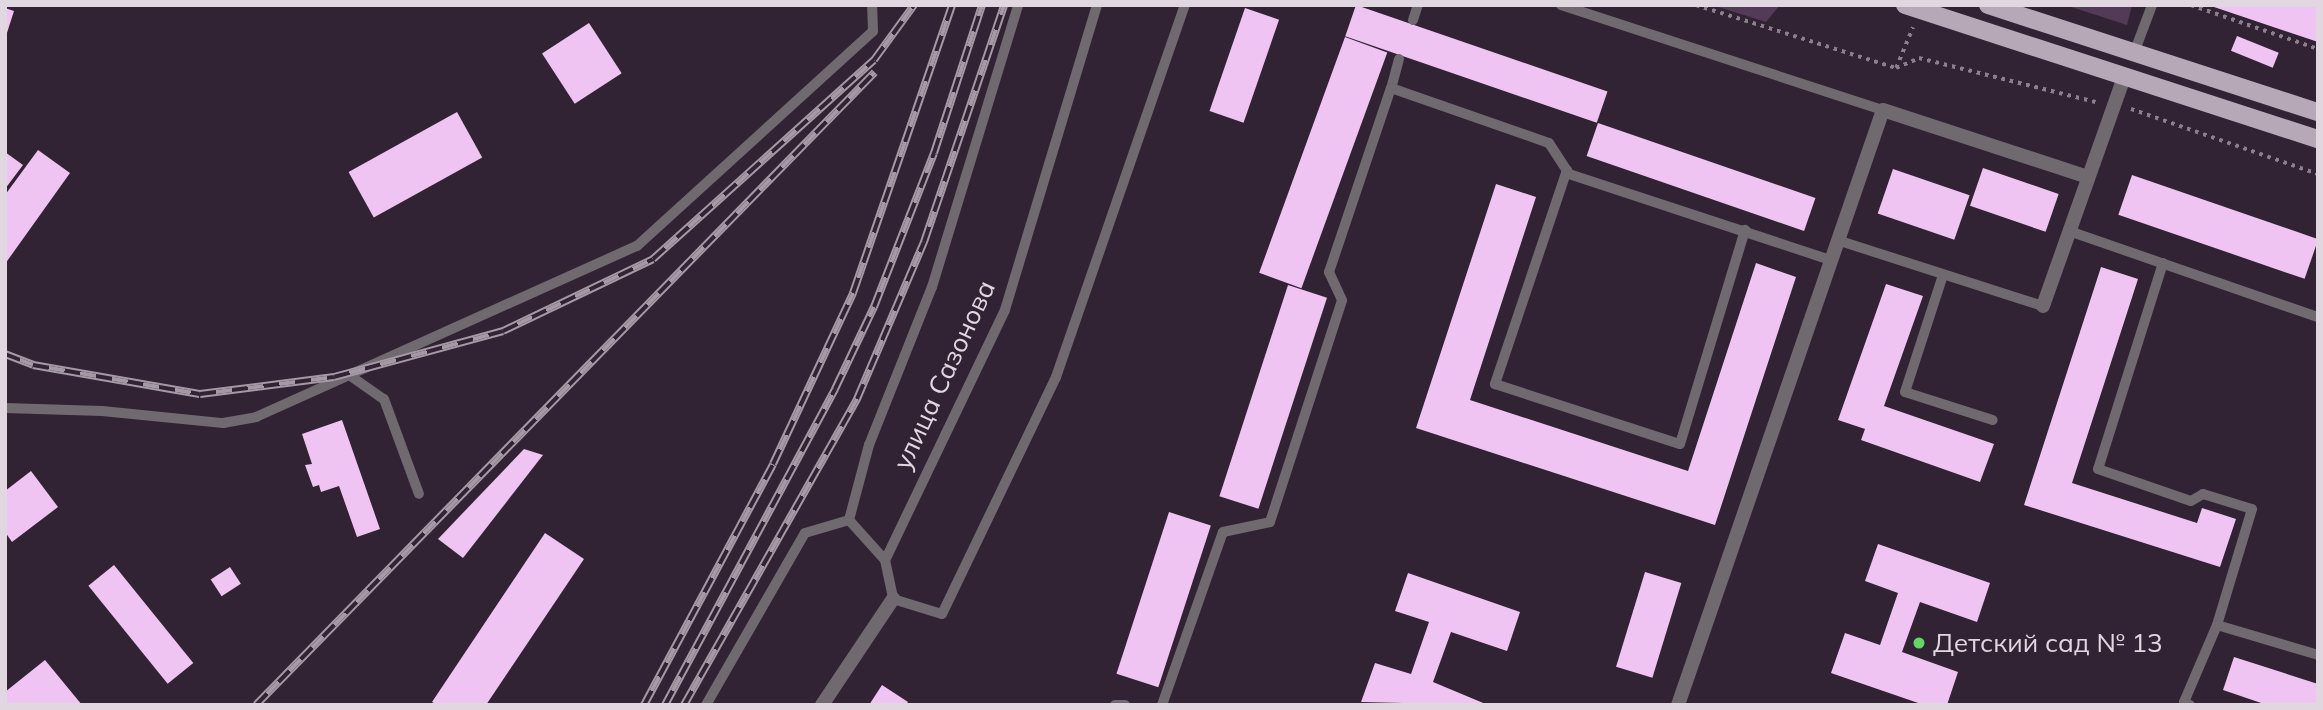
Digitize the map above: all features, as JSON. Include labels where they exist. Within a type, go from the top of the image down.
[{"type":"main road","points":[[1905,5],[1957,19],[2318,139]]},
{"type":"main road","points":[[1927,5],[1957,19]]},
{"type":"main road","points":[[1988,5],[2318,112]]},
{"type":"street","points":[[2043,306],[2125,75]]},
{"type":"street","points":[[1678,705],[1883,110],[2088,177]]},
{"type":"street","points":[[822,705],[893,599]]},
{"type":"lane","points":[[5,408],[102,411],[223,423],[256,417],[352,377],[637,246],[873,31],[872,5]]},
{"type":"lane","points":[[849,520],[869,445],[932,287],[1018,5]]},
{"type":"lane","name":"улица Сазонова","points":[[885,560],[1005,310],[1097,5]]},
{"type":"lane","points":[[849,520],[885,560],[893,599],[942,614],[1056,377],[1185,5]]},
{"type":"lane","points":[[1413,20],[1418,5]]},
{"type":"lane","points":[[1561,5],[1883,110]]},
{"type":"lane","points":[[2134,53],[2152,5]]},
{"type":"lane","points":[[1162,705],[1223,532],[1270,522],[1342,300],[1329,272],[1399,59]]},
{"type":"lane","points":[[1391,88],[1549,143],[1567,170],[1830,260]]},
{"type":"lane","points":[[1567,170],[1495,384],[1680,443],[1745,230]]},
{"type":"lane","points":[[2069,231],[2318,317]]},
{"type":"lane","points":[[1837,240],[2043,306]]},
{"type":"lane","points":[[2163,263],[2098,469],[2191,501],[2203,494],[2252,509],[2217,625],[2184,702],[2190,705]]},
{"type":"lane","points":[[1943,275],[1905,392],[1993,420]]},
{"type":"lane","points":[[352,377],[384,399],[419,494]]},
{"type":"lane","points":[[706,705],[805,533],[849,520]]},
{"type":"lane","points":[[2217,625],[2318,654]]},
{"type":"lane","points":[[1115,705],[1125,705]]},
{"type":"path","points":[[1696,5],[1896,68],[1904,51]]},
{"type":"path","points":[[2191,5],[2318,49]]},
{"type":"shaded area","points":[[1712,5],[1780,5],[1766,22]]},
{"type":"shaded area","points":[[2065,5],[2132,5],[2127,25]]},
{"type":"building","points":[[1356,5],[1608,92],[1597,123],[1345,36]]},
{"type":"building","points":[[2318,5],[2318,42],[2211,6]]},
{"type":"building","points":[[5,8],[14,11],[6,36],[5,36]]},
{"type":"building","points":[[1245,8],[1279,20],[1244,123],[1210,111]]},
{"type":"building","points":[[589,23],[622,73],[575,104],[542,53]]},
{"type":"building","points":[[2237,36],[2279,53],[2273,68],[2231,51]]},
{"type":"building","points":[[1345,37],[1387,52],[1301,288],[1259,273]]},
{"type":"building","points":[[457,112],[482,157],[374,218],[349,172]]},
{"type":"building","points":[[1598,123],[1815,198],[1804,231],[1587,156]]},
{"type":"building","points":[[38,150],[70,173],[5,264],[5,195]]},
{"type":"building","points":[[5,152],[23,165],[5,189]]},
{"type":"building","points":[[1983,168],[2059,194],[2046,232],[1970,206]]},
{"type":"building","points":[[1893,169],[1970,195],[1954,240],[1878,213]]},
{"type":"building","points":[[2132,175],[2318,239],[2305,279],[2118,215]]},
{"type":"building","points":[[1496,184],[1536,197],[1470,400],[1688,471],[1756,263],[1796,277],[1715,525],[1416,428]]},
{"type":"building","points":[[2101,267],[2138,279],[2072,483],[2197,523],[2202,508],[2236,519],[2220,567],[2024,505]]},
{"type":"building","points":[[1886,284],[1923,296],[1884,406],[1994,444],[1980,482],[1861,440],[1865,429],[1838,420]]},
{"type":"building","points":[[1288,285],[1327,298],[1258,509],[1219,496]]},
{"type":"building","points":[[342,420],[380,529],[357,537],[339,486],[321,492],[319,485],[313,487],[305,465],[312,464],[302,434]]},
{"type":"building","points":[[524,449],[543,455],[463,558],[438,539]]},
{"type":"building","points":[[31,471],[58,507],[12,542],[5,532],[5,491]]},
{"type":"building","points":[[1169,512],[1211,526],[1158,687],[1116,674]]},
{"type":"building","points":[[545,533],[584,559],[486,705],[437,705],[432,702]]},
{"type":"building","points":[[1878,544],[1990,583],[1977,622],[1920,602],[1902,652],[1958,672],[1947,705],[1924,705],[1831,673],[1845,633],[1880,645],[1898,593],[1865,581]]},
{"type":"building","points":[[114,565],[193,663],[168,684],[88,586]]},
{"type":"building","points":[[230,567],[241,584],[222,596],[211,580]]},
{"type":"building","points":[[1645,572],[1681,583],[1652,678],[1616,667]]},
{"type":"building","points":[[1408,573],[1520,612],[1507,651],[1451,632],[1433,682],[1488,705],[1361,702],[1375,663],[1411,674],[1429,622],[1395,611]]},
{"type":"building","points":[[2234,657],[2318,684],[2318,705],[2267,705],[2223,690]]},
{"type":"building","points":[[45,660],[82,705],[5,705],[5,692]]},
{"type":"building","points":[[882,685],[908,702],[906,705],[869,705]]},
{"type":"railway","points":[[5,354],[33,365],[200,394],[334,377],[503,331],[653,259],[874,60],[914,5]]},
{"type":"railway","points":[[644,705],[773,464],[853,293],[952,5]]},
{"type":"railway","points":[[665,705],[835,389],[874,307],[934,153],[982,5]]},
{"type":"railway","points":[[684,705],[857,399],[924,242],[1004,5]]},
{"type":"railway","points":[[256,705],[875,72]]},
{"type":"place","name":"Детский сад № 13","points":[[1919,643]]}]
